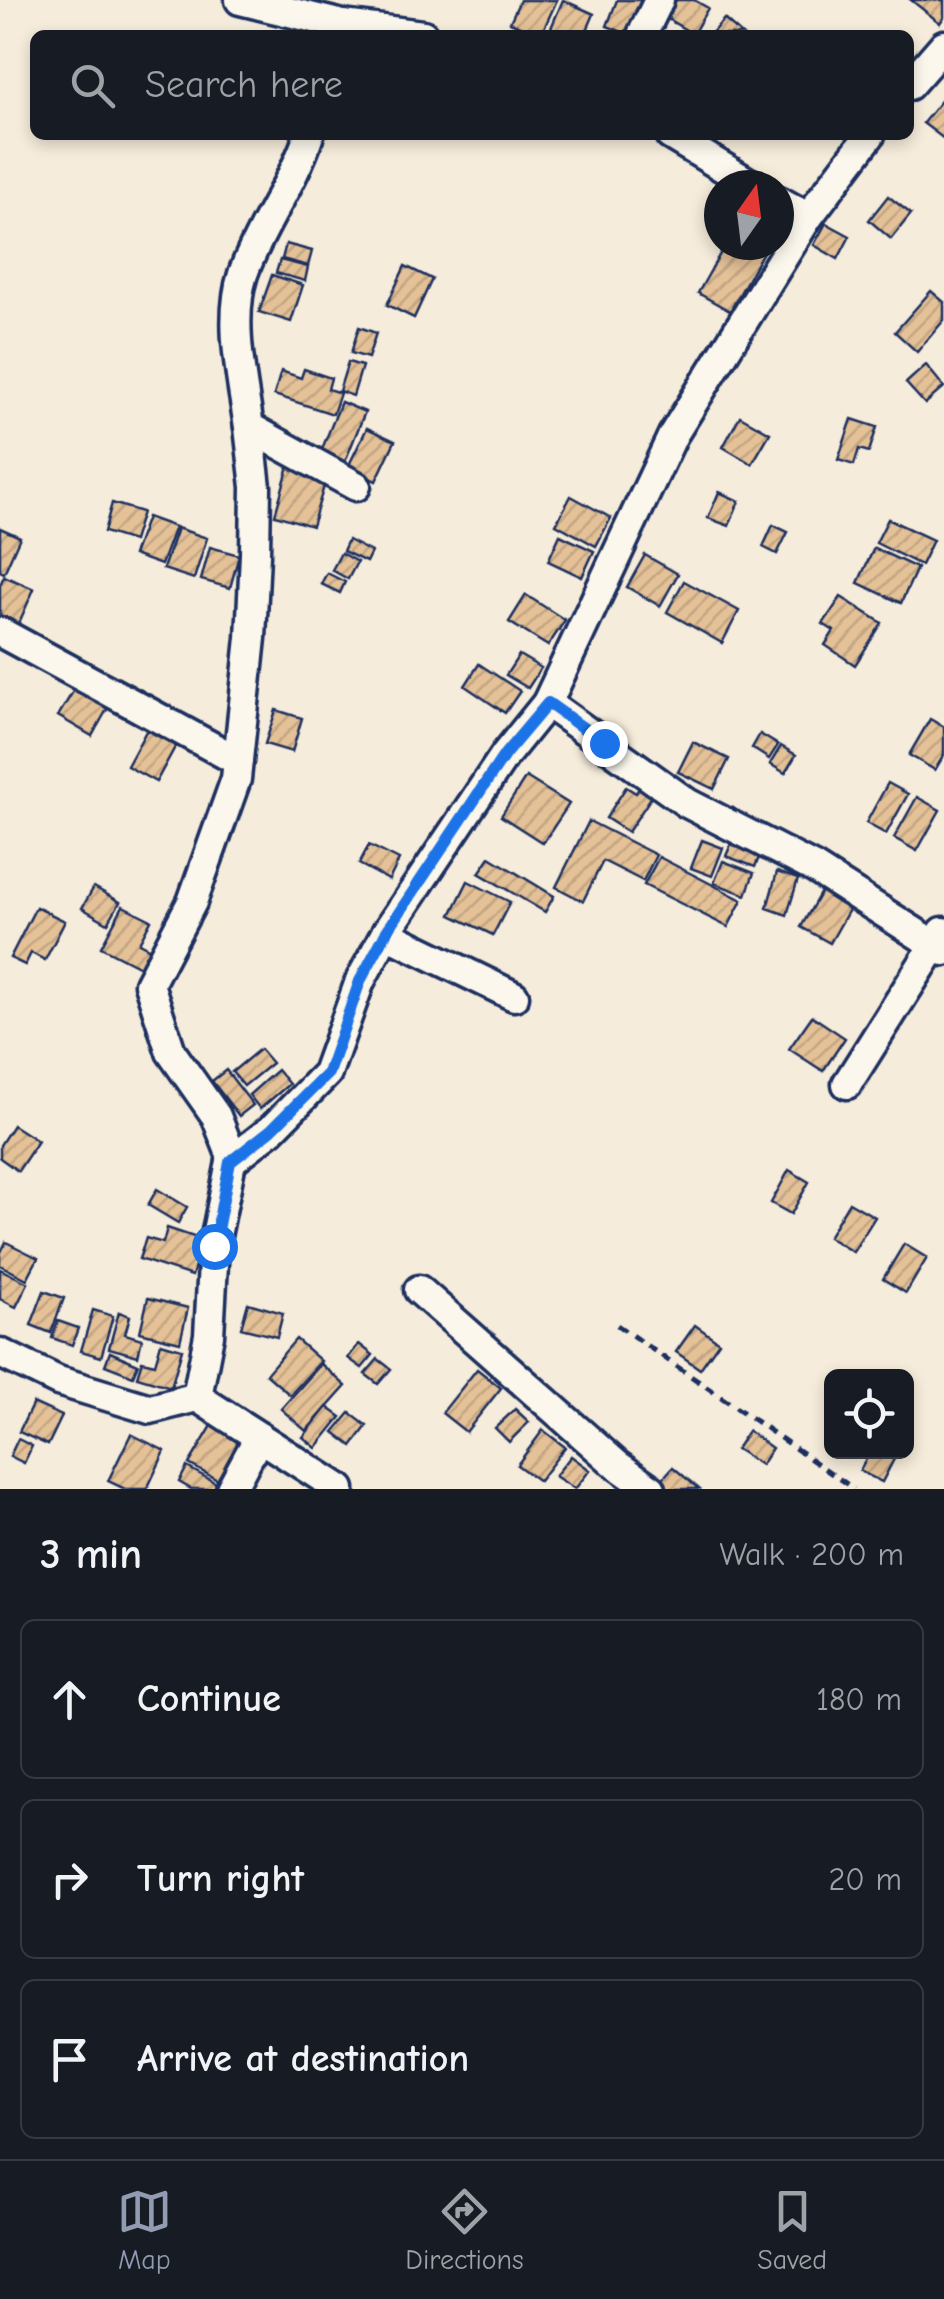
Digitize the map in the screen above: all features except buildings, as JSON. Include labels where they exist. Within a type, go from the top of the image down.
[{"type":"street","points":[[240,0],[397,30]]},
{"type":"street","points":[[644,30],[659,0]]},
{"type":"street","points":[[914,79],[944,45]]},
{"type":"street","points":[[197,1397],[210,1335],[214,1246],[230,1162],[216,1116],[171,1052],[149,984],[192,902],[236,779],[251,638],[256,487],[236,338],[242,276],[301,161],[307,140]]},
{"type":"street","points":[[678,140],[727,170]]},
{"type":"street","points":[[230,1162],[271,1130],[328,1073],[360,981],[387,931],[505,754],[548,703],[673,435],[808,217],[866,140]]},
{"type":"street","points":[[794,209],[808,217]]},
{"type":"street","points":[[249,427],[356,486]]},
{"type":"street","points":[[0,632],[238,761]]},
{"type":"street","points":[[548,703],[688,803],[814,868],[941,942],[847,1084]]},
{"type":"street","points":[[387,931],[514,996]]},
{"type":"street","points":[[419,1290],[617,1465],[650,1489]]},
{"type":"street","points":[[0,1353],[58,1381],[150,1409],[197,1397],[340,1489]]},
{"type":"street","points":[[231,1489],[260,1437]]},
{"type":"path","points":[[617,1325],[854,1489]]},
{"type":"route","points":[[214,1246],[230,1162],[271,1130],[328,1073],[360,981],[387,931],[505,754],[548,703],[604,743]]}]
